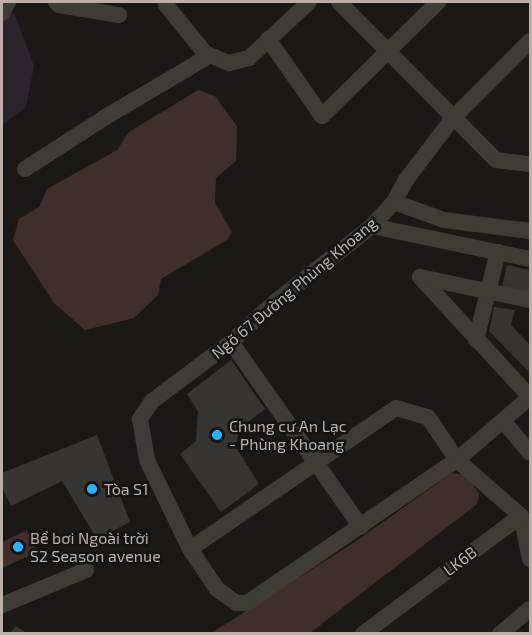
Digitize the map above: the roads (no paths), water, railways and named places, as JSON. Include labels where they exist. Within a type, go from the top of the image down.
[{"type":"street","points":[[2,13],[8,2]]},
{"type":"street","points":[[56,2],[59,5],[119,15]]},
{"type":"street","points":[[166,2],[178,22],[209,56],[229,63],[249,58],[309,2]]},
{"type":"street","points":[[339,2],[496,160],[531,164]]},
{"type":"street","points":[[268,39],[322,116],[438,2]]},
{"type":"street","name":"Ngõ 67 Đường Phùng Khoang","points":[[362,527],[247,603],[236,603],[217,589],[190,549],[147,460],[140,418],[152,401],[231,342],[275,302],[372,226],[394,202],[406,180],[453,118],[531,40]]},
{"type":"street","points":[[26,169],[104,118],[209,56]]},
{"type":"street","points":[[394,202],[444,220],[531,231]]},
{"type":"street","points":[[372,226],[531,259]]},
{"type":"street","points":[[476,340],[498,252]]},
{"type":"street","points":[[231,342],[362,527],[457,460],[504,422],[530,397],[420,277],[531,300]]},
{"type":"street","points":[[190,549],[396,408],[428,417],[457,460],[521,516],[531,559]]},
{"type":"street","points":[[504,422],[531,453]]},
{"type":"street","name":"LK6B","points":[[363,633],[521,516]]},
{"type":"street","points":[[2,605],[86,570]]},
{"type":"street","points":[[500,633],[531,609]]},
{"type":"place","name":"Chung cư An Lạc - Phùng Khoang","points":[[217,435]]},
{"type":"place","name":"Tòa S1","points":[[92,489]]},
{"type":"place","name":"Bể bơi Ngoài trời S2 Season avenue","points":[[18,547]]}]
